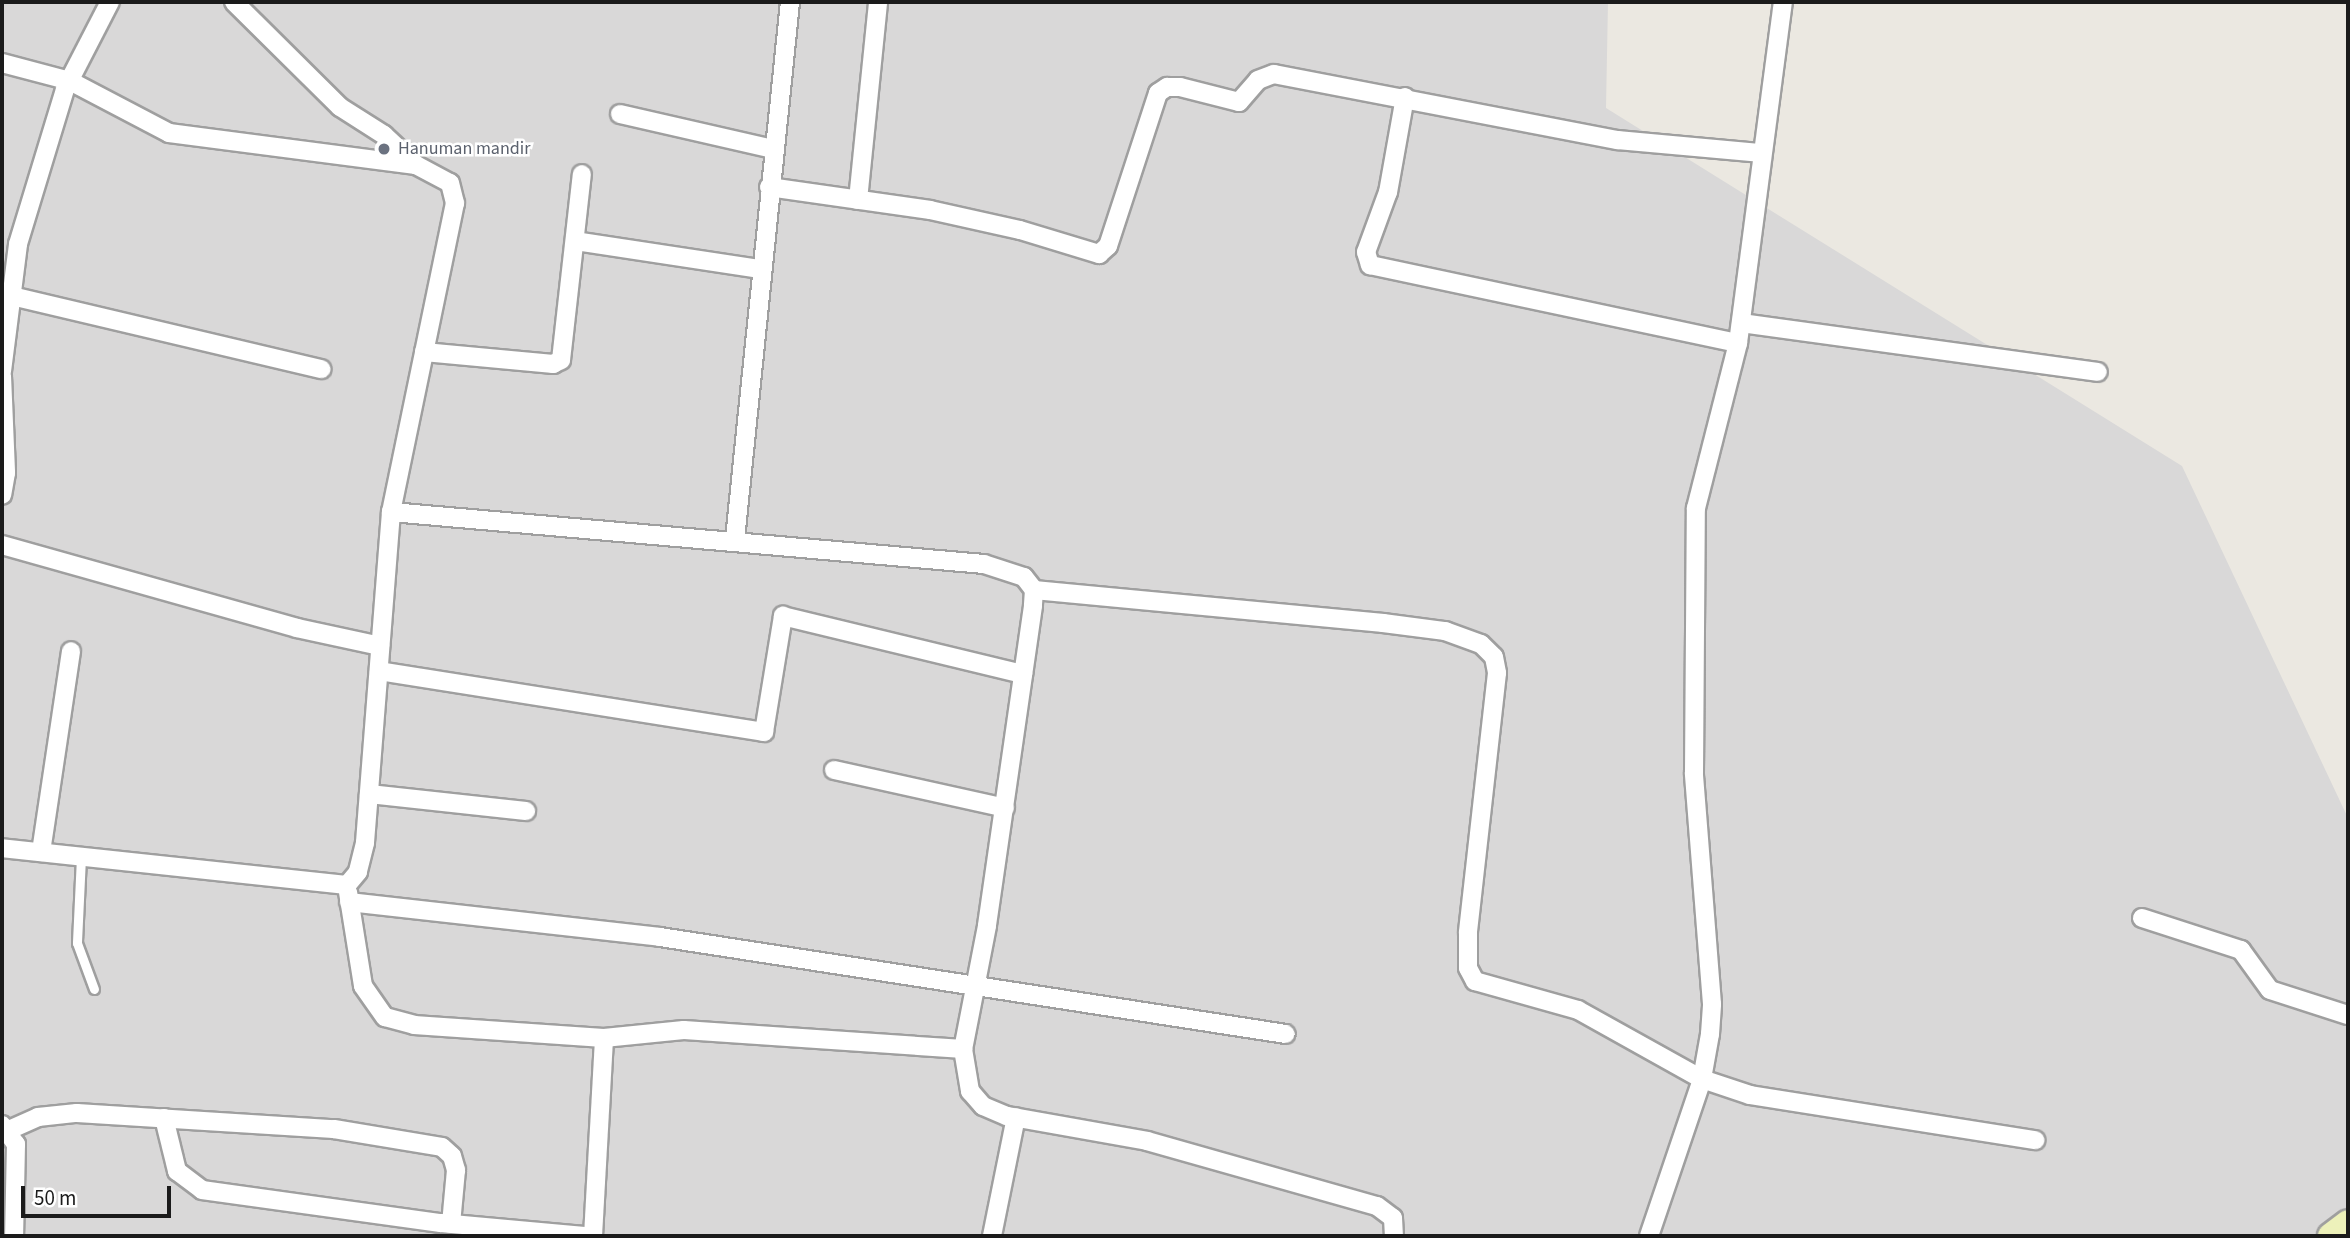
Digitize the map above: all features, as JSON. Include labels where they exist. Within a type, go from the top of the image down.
[{"type":"main road","points":[[2331,1236],[2348,1223]]},
{"type":"street","points":[[2,371],[18,244],[70,81],[110,2]]},
{"type":"street","points":[[234,2],[315,84],[416,165],[450,183],[455,203],[391,512],[365,844],[358,872],[348,893],[363,986],[385,1017],[414,1025],[604,1038],[684,1030],[963,1049]]},
{"type":"street","points":[[735,539],[760,269],[790,2]]},
{"type":"street","points":[[859,200],[878,2]]},
{"type":"street","points":[[1649,1236],[1702,1079],[1712,1004],[1694,773],[1693,563],[1704,471],[1738,343],[1783,2]]},
{"type":"street","points":[[2,63],[70,81],[169,134],[416,165]]},
{"type":"street","points":[[769,187],[1020,229],[1099,254],[1108,246],[1152,104],[1167,87],[1239,102],[1258,80],[1274,74],[1405,97],[1618,141],[1761,153]]},
{"type":"street","points":[[1405,97],[1388,192],[1366,252],[1370,265],[1738,343]]},
{"type":"street","points":[[620,114],[773,149]]},
{"type":"street","points":[[424,352],[558,363],[562,355],[582,174]]},
{"type":"street","points":[[575,241],[760,269]]},
{"type":"street","points":[[12,296],[322,369]]},
{"type":"street","points":[[1741,323],[2098,372]]},
{"type":"street","points":[[2,376],[6,473],[2,495]]},
{"type":"street","points":[[391,512],[735,539],[984,564],[1010,569],[1024,577],[1034,590],[1005,808],[963,1049],[970,1091],[983,1106],[1016,1117],[1147,1141],[1377,1206],[1393,1218],[1394,1236]]},
{"type":"street","points":[[2,545],[297,628],[380,646]]},
{"type":"street","points":[[1034,590],[1383,623],[1445,631],[1481,644],[1494,657],[1497,673],[1468,968],[1475,981],[1578,1010],[1702,1079],[1781,1101],[2035,1140]]},
{"type":"street","points":[[379,671],[764,732],[783,615],[1023,674]]},
{"type":"street","points":[[41,852],[71,651]]},
{"type":"street","points":[[834,770],[1005,808]]},
{"type":"street","points":[[369,794],[526,811]]},
{"type":"street","points":[[2,848],[660,937],[974,988],[1286,1034]]},
{"type":"street","points":[[2142,918],[2241,950],[2270,990],[2348,1015]]},
{"type":"street","points":[[593,1236],[604,1038]]},
{"type":"street","points":[[14,1236],[18,1164],[6,1128],[56,1114],[334,1129],[442,1147],[452,1156],[456,1170],[451,1224]]},
{"type":"street","points":[[992,1236],[1016,1117]]},
{"type":"street","points":[[164,1118],[177,1171],[202,1190],[451,1224],[584,1236]]},
{"type":"lane","points":[[81,857],[77,943],[94,989]]},
{"type":"shaded area","points":[[2,2],[1608,2],[1606,108],[2182,466],[2348,818],[2348,1236],[2,1236]]},
{"type":"place","name":"Hanuman mandir","points":[[384,149]]}]
